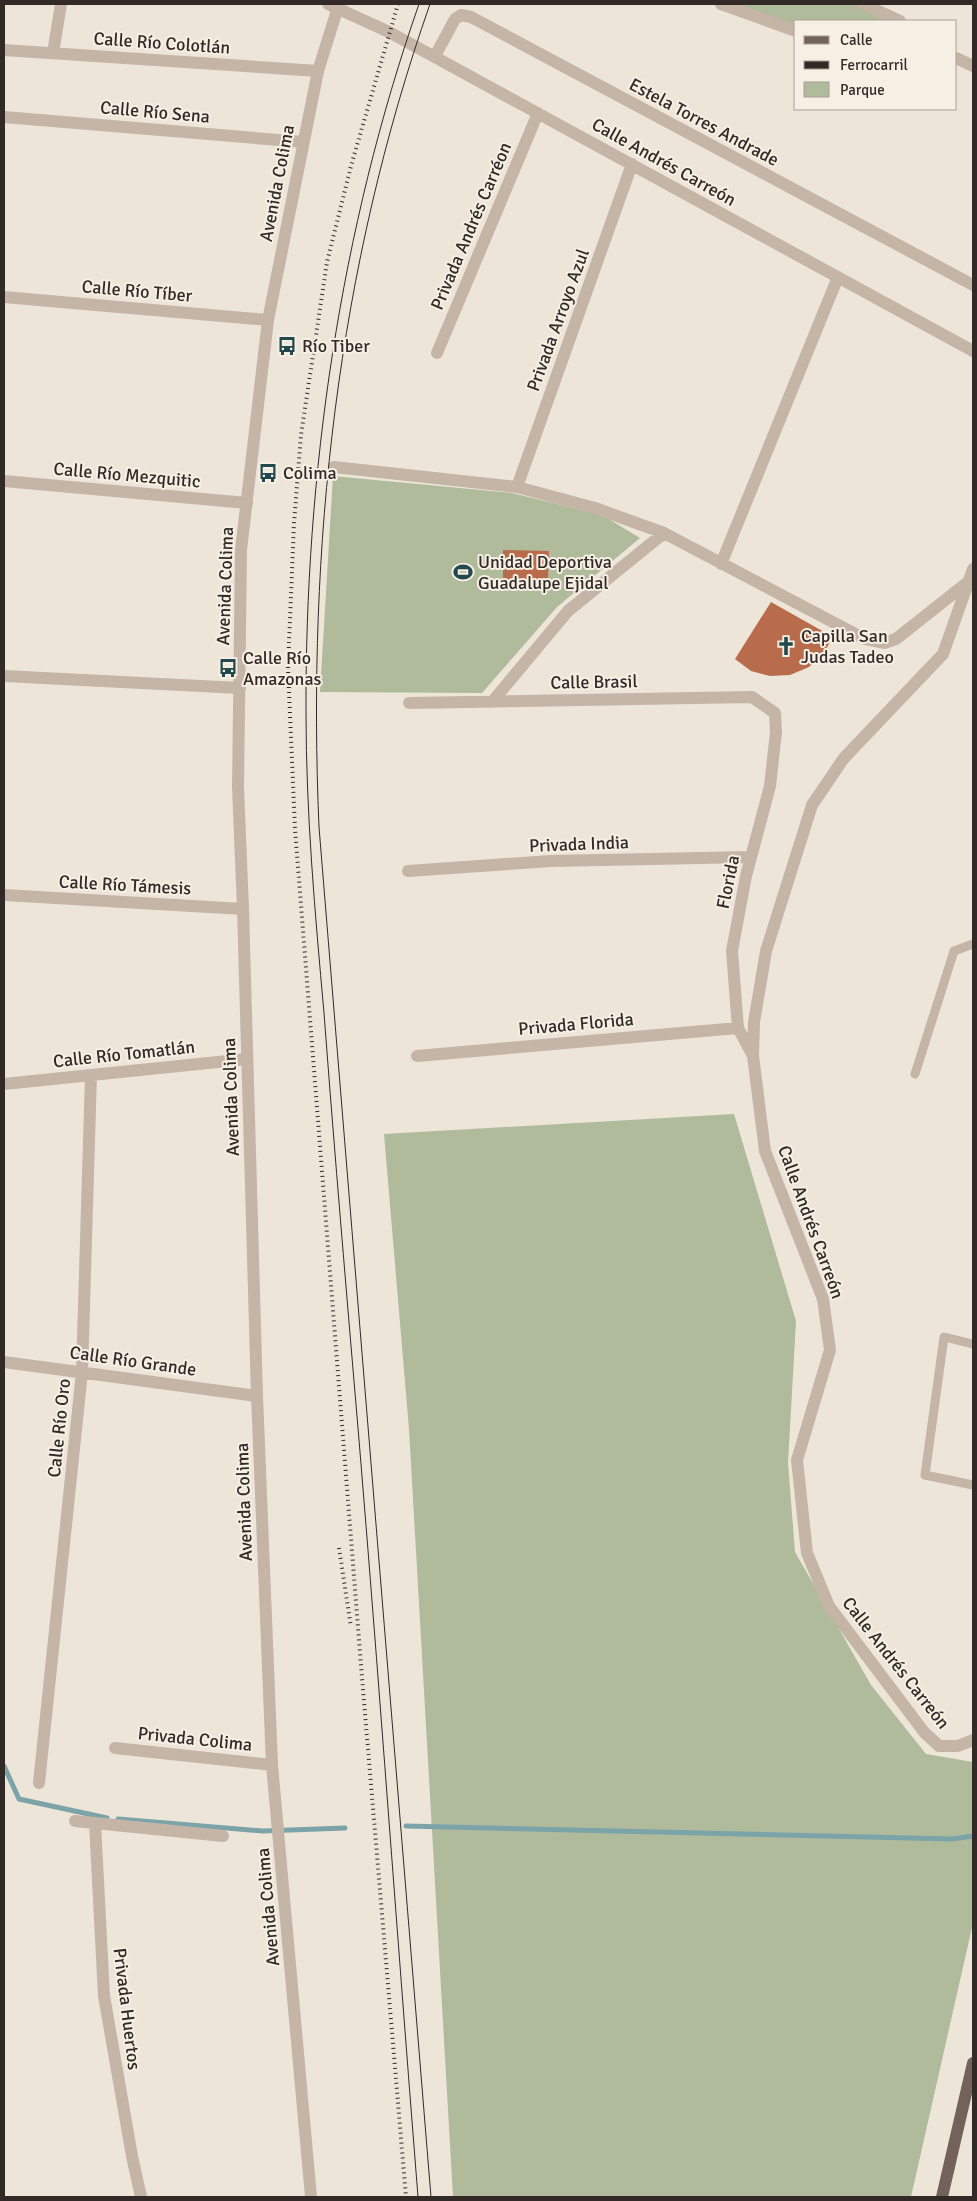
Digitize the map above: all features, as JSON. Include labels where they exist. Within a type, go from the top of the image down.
[{"type":"main road","points":[[942,2197],[968,2110],[973,2062]]},
{"type":"street","points":[[53,53],[61,4]]},
{"type":"street","points":[[721,4],[794,30]]},
{"type":"street","points":[[863,4],[898,20]]},
{"type":"street","name":"Calle Andrés Carreón","points":[[335,5],[435,56],[973,351]]},
{"type":"street","name":"Avenida Colima","points":[[311,2197],[272,1765],[257,1396],[238,787],[241,550],[268,320],[318,71],[335,5]]},
{"type":"street","name":"Estela Torres Andrade","points":[[435,56],[455,19],[461,15],[471,17],[973,285]]},
{"type":"street","name":"Calle Río Colotlán","points":[[4,50],[318,71]]},
{"type":"street","points":[[957,58],[973,66]]},
{"type":"street","name":"Privada Andrés Carréon","points":[[437,353],[538,113]]},
{"type":"street","name":"Calle Río Sena","points":[[4,117],[303,142]]},
{"type":"street","name":"Privada Arroyo Azul","points":[[518,486],[632,164]]},
{"type":"street","points":[[721,564],[838,277]]},
{"type":"street","name":"Calle Río Tíber","points":[[4,297],[268,320]]},
{"type":"street","points":[[334,467],[518,486],[596,508],[664,533],[865,639],[884,643],[896,639],[968,582]]},
{"type":"street","name":"Calle Río Mezquitic","points":[[4,481],[247,503]]},
{"type":"street","points":[[492,702],[568,611],[664,533]]},
{"type":"street","name":"Calle Andrés Carreón","points":[[973,569],[943,654],[844,758],[812,805],[766,951],[754,1022],[753,1056],[765,1151],[823,1299],[830,1350],[797,1460],[807,1554],[829,1606],[924,1732],[939,1746],[958,1746],[973,1740]]},
{"type":"street","points":[[4,676],[240,688]]},
{"type":"street","name":"Calle Brasil","points":[[409,703],[752,697],[775,712]]},
{"type":"street","name":"Florida","points":[[753,1056],[738,1028],[732,951],[751,858],[770,786],[776,732],[775,712]]},
{"type":"street","name":"Privada India","points":[[408,872],[551,861],[751,858]]},
{"type":"street","name":"Calle Río Támesis","points":[[4,895],[243,909]]},
{"type":"street","name":"Privada Florida","points":[[417,1056],[738,1028]]},
{"type":"street","name":"Calle Río Tomatlán","points":[[4,1084],[247,1059]]},
{"type":"street","name":"Calle Río Oro","points":[[39,1783],[82,1372],[91,1075]]},
{"type":"street","name":"Calle Río Grande","points":[[4,1362],[257,1396]]},
{"type":"street","name":"Privada Colima","points":[[115,1748],[272,1765]]},
{"type":"street","points":[[75,1820],[223,1836]]},
{"type":"street","name":"Privada Huertos","points":[[95,1823],[104,1996],[141,2197]]},
{"type":"lane","points":[[916,1074],[954,951],[973,944]]},
{"type":"lane","points":[[973,1344],[944,1337],[925,1475],[973,1485]]},
{"type":"green space","points":[[725,4],[858,4],[894,20],[794,20],[794,28]]},
{"type":"green space","name":"Unidad Deportiva Guadalupe Ejidal","points":[[333,476],[512,493],[602,515],[640,538],[557,607],[482,693],[320,692]]},
{"type":"green space","points":[[734,1114],[796,1321],[788,1463],[795,1552],[871,1685],[926,1754],[973,1762],[973,1923],[911,2197],[453,2197],[409,1429],[384,1134]]},
{"type":"building","points":[[503,550],[549,551],[548,580],[503,579]]},
{"type":"building","name":"Capilla San Judas Tadeo","points":[[771,602],[833,637],[823,654],[809,667],[790,675],[770,676],[751,671],[735,659]]},
{"type":"waterway","points":[[4,1766],[19,1799],[107,1818]]},
{"type":"waterway","points":[[118,1819],[263,1831],[345,1828]]},
{"type":"waterway","points":[[406,1826],[952,1839],[973,1836]]},
{"type":"tram line","points":[[418,2197],[368,1549],[314,900],[309,826],[306,713],[307,623],[312,533],[320,443],[332,354],[348,265],[368,177],[391,90],[419,4]]},
{"type":"tram line","points":[[430,4],[398,104],[372,205],[351,307],[335,410],[324,513],[318,618],[317,722],[319,827],[431,2197]]},
{"type":"railway","points":[[398,4],[351,166],[327,262],[301,435],[294,523],[288,668],[295,829],[362,1678],[406,2197]]},
{"type":"railway","points":[[339,1548],[351,1627]]},
{"type":"place","name":"Río Tiber","points":[[287,346]]},
{"type":"place","name":"Colima","points":[[268,473]]},
{"type":"place","name":"Unidad Deportiva Guadalupe Ejidal","points":[[463,572]]},
{"type":"place","name":"Capilla San Judas Tadeo","points":[[786,646]]},
{"type":"place","name":"Calle Río Amazonas","points":[[228,668]]}]
